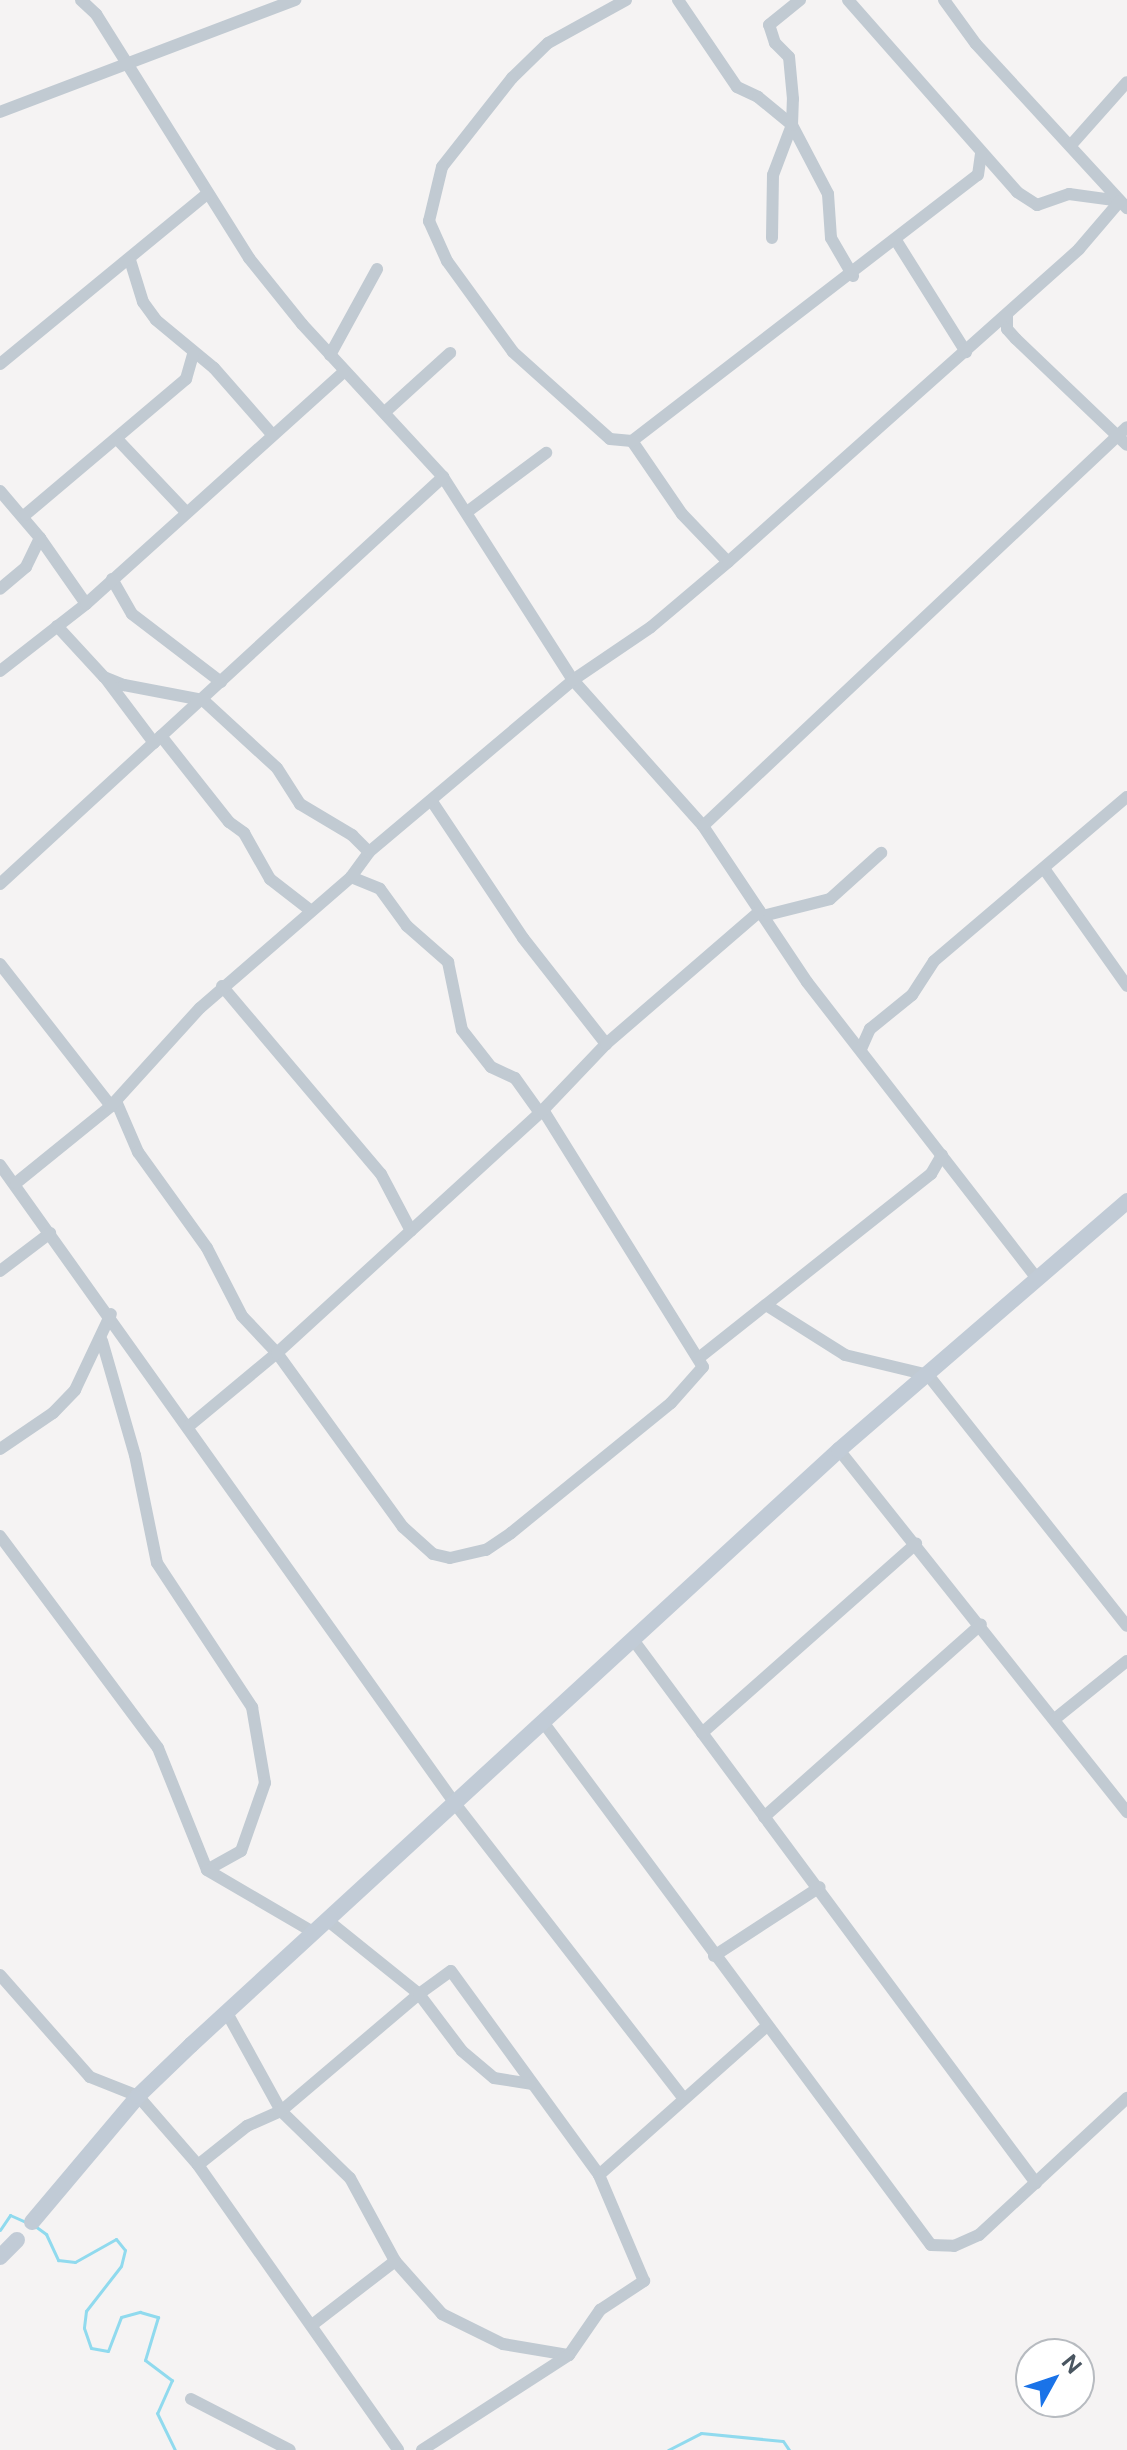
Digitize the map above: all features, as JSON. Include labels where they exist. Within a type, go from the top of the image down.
[{"type":"street","points":[[81,0],[96,14],[123,63],[249,258],[330,355],[443,477],[573,680],[703,826],[807,982],[1036,1277]]},
{"type":"street","points":[[626,0],[548,43],[512,78],[442,167],[429,221],[447,261],[513,352],[610,439],[632,441],[853,276],[978,175],[981,153]]},
{"type":"street","points":[[678,0],[737,87],[758,97],[792,125],[828,194],[831,238],[853,276]]},
{"type":"street","points":[[772,238],[773,175],[792,125],[789,57],[775,43],[769,25],[800,0]]},
{"type":"street","points":[[848,0],[1017,192],[1037,205],[1069,194],[1124,204]]},
{"type":"street","points":[[944,0],[976,44],[1124,204]]},
{"type":"street","points":[[0,112],[291,1]]},
{"type":"street","points":[[1071,145],[1127,82]]},
{"type":"street","points":[[0,364],[207,194]]},
{"type":"street","points":[[16,1183],[113,1104],[222,986],[351,877],[369,852],[433,803],[573,680],[651,627],[728,562],[1007,315],[1124,204]]},
{"type":"street","points":[[897,242],[966,352]]},
{"type":"street","points":[[130,260],[143,302],[193,354],[236,390],[271,433]]},
{"type":"street","points":[[330,355],[377,269]]},
{"type":"street","points":[[1007,315],[1007,329],[1016,339],[1122,441]]},
{"type":"street","points":[[385,412],[450,353]]},
{"type":"street","points":[[25,515],[186,379],[193,354]]},
{"type":"street","points":[[0,671],[86,604],[271,433],[345,371]]},
{"type":"street","points":[[703,826],[1122,441],[1127,427]]},
{"type":"street","points":[[117,439],[186,512]]},
{"type":"street","points":[[632,441],[682,514],[728,562]]},
{"type":"street","points":[[467,512],[546,453]]},
{"type":"street","points":[[0,884],[443,477]]},
{"type":"street","points":[[0,491],[25,515],[86,604]]},
{"type":"street","points":[[0,589],[32,560],[40,538]]},
{"type":"street","points":[[112,579],[132,614],[221,682]]},
{"type":"street","points":[[57,626],[244,833],[270,879],[310,910]]},
{"type":"street","points":[[104,677],[124,685],[203,700],[277,768],[300,804],[352,835],[369,852]]},
{"type":"street","points":[[861,1049],[870,1029],[912,995],[934,961],[1045,870],[1127,797]]},
{"type":"street","points":[[433,803],[523,938],[606,1044]]},
{"type":"street","points":[[189,1426],[277,1353],[541,1112],[606,1044],[762,913],[830,899],[881,853]]},
{"type":"street","points":[[1045,870],[1127,986]]},
{"type":"street","points":[[0,964],[113,1104],[138,1152],[207,1248],[242,1316],[277,1353],[403,1527],[433,1554],[450,1558],[486,1550],[610,1456],[698,1378],[700,1357],[541,1112],[515,1078],[491,1067],[462,1030],[448,962],[407,926],[380,889],[351,877]]},
{"type":"street","points":[[222,986],[381,1174],[411,1231]]},
{"type":"street","points":[[700,1357],[931,1174],[942,1155]]},
{"type":"street","points":[[0,1165],[111,1314],[456,1805],[683,2098]]},
{"type":"street","points":[[0,2257],[138,2096],[313,1932],[456,1805],[839,1450],[1127,1201]]},
{"type":"street","points":[[0,1271],[50,1233]]},
{"type":"street","points":[[766,1305],[845,1355],[928,1375],[1127,1626]]},
{"type":"street","points":[[0,1449],[53,1413],[75,1390],[102,1341],[111,1314]]},
{"type":"street","points":[[102,1341],[135,1455],[157,1563],[252,1707],[265,1783],[241,1851],[207,1870]]},
{"type":"street","points":[[839,1450],[1056,1718],[1127,1812]]},
{"type":"street","points":[[0,1536],[158,1748],[207,1870],[313,1932]]},
{"type":"street","points":[[702,1733],[916,1544]]},
{"type":"street","points":[[764,1817],[981,1624]]},
{"type":"street","points":[[634,1641],[764,1817],[820,1887],[1036,2183]]},
{"type":"street","points":[[1056,1718],[1127,1661]]},
{"type":"street","points":[[543,1722],[931,2245],[954,2246],[979,2235],[1127,2098]]},
{"type":"street","points":[[714,1956],[820,1887]]},
{"type":"street","points":[[327,1920],[419,1994],[462,2051],[494,2078],[530,2084]]},
{"type":"street","points":[[198,2165],[247,2126],[281,2111],[419,1994],[451,1971],[530,2084],[599,2175],[623,2222],[644,2281],[600,2310],[569,2355],[422,2450]]},
{"type":"street","points":[[0,1975],[90,2077],[138,2096],[198,2165],[398,2450]]},
{"type":"street","points":[[227,2013],[281,2111],[350,2178],[395,2261],[442,2314],[503,2344],[569,2355]]},
{"type":"street","points":[[599,2175],[767,2026]]},
{"type":"street","points":[[312,2325],[395,2261]]},
{"type":"street","points":[[191,2399],[290,2450]]},
{"type":"waterway","points":[[0,2230],[10,2215],[28,2223]]},
{"type":"waterway","points":[[35,2226],[46,2234],[58,2260],[75,2262],[116,2239],[125,2250],[121,2266],[86,2311],[84,2328],[91,2348],[108,2351],[121,2317],[140,2312],[158,2317],[145,2360],[172,2380],[157,2413],[175,2450]]},
{"type":"waterway","points":[[668,2450],[701,2433],[783,2441],[789,2450]]}]
